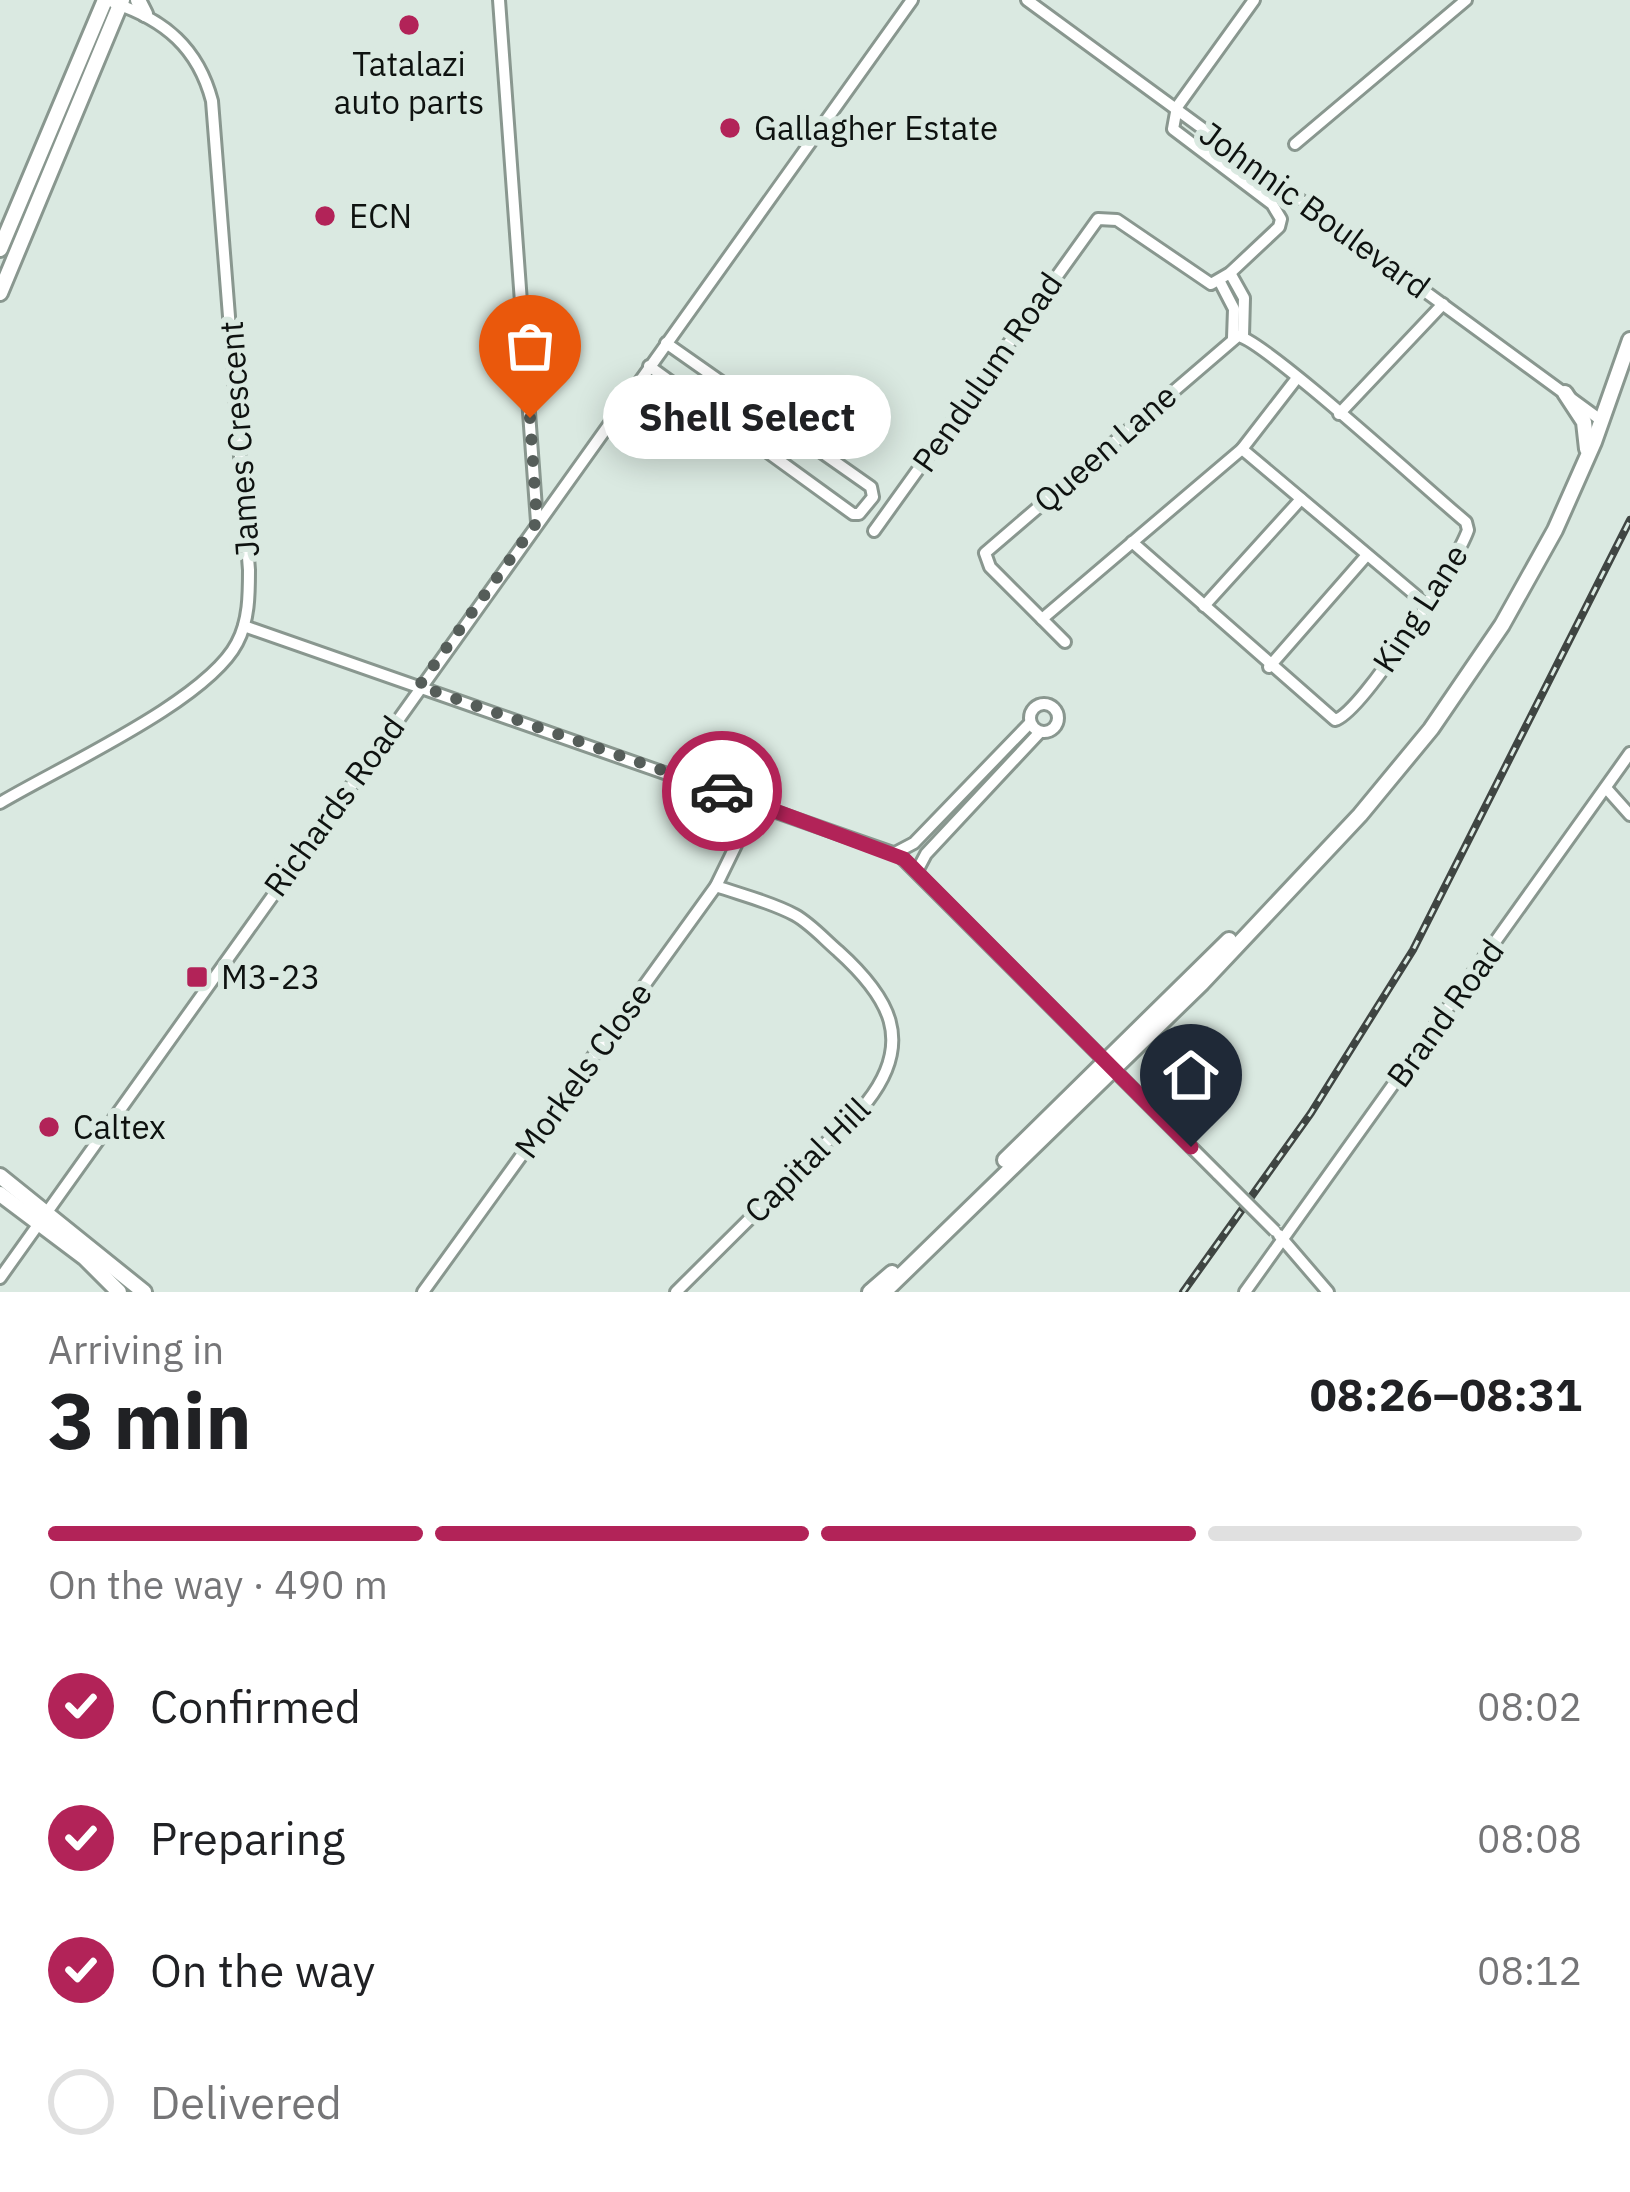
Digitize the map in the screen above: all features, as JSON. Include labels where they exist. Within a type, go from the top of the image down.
[{"type":"main road","points":[[0,249],[116,2]]},
{"type":"main road","points":[[0,292],[116,2]]},
{"type":"main road","points":[[884,1292],[1360,815],[1444,712],[1522,591],[1584,465],[1630,340]]},
{"type":"main road","points":[[1565,393],[1586,430],[1584,465]]},
{"type":"main road","points":[[870,1292],[1110,1066]]},
{"type":"main road","points":[[0,1176],[119,1292]]},
{"type":"main road","points":[[0,1194],[40,1215],[144,1292]]},
{"type":"street","points":[[499,0],[537,522]]},
{"type":"street","name":"Richards Road","points":[[0,1266],[134,1087],[912,0]]},
{"type":"street","name":"Johnnic Boulevard","points":[[1027,0],[1602,421]]},
{"type":"street","points":[[1065,641],[1042,619],[1242,449],[1297,378],[1238,337],[1234,309],[1220,280],[1280,227],[1281,219],[1272,204],[1174,133],[1177,107],[1254,0]]},
{"type":"street","points":[[1295,144],[1466,0]]},
{"type":"street","name":"James Crescent","points":[[0,803],[202,685],[229,656],[244,626],[249,570],[212,101],[189,50],[142,7],[116,2]]},
{"type":"street","name":"Pendulum Road","points":[[874,531],[1091,226],[1105,217],[1117,220],[1220,280]]},
{"type":"street","points":[[1339,414],[1443,304]]},
{"type":"street","name":"Queen Lane","points":[[1042,619],[985,563],[987,550],[1238,337]]},
{"type":"street","points":[[650,366],[853,514],[859,514],[873,496],[871,487],[666,343]]},
{"type":"street","name":"King Lane","points":[[1132,542],[1269,667],[1329,718],[1341,720],[1426,604],[1467,535],[1466,522],[1297,378]]},
{"type":"street","points":[[1242,449],[1426,604]]},
{"type":"street","points":[[1204,606],[1301,499]]},
{"type":"street","points":[[1269,667],[1367,555]]},
{"type":"street","points":[[244,626],[895,853],[1279,1235],[1328,1292]]},
{"type":"street","points":[[895,853],[914,843],[1035,728],[923,856],[917,871]]},
{"type":"street","name":"Brand Road","points":[[1245,1292],[1279,1235],[1630,753]]},
{"type":"street","points":[[1606,788],[1630,815]]},
{"type":"street","points":[[956,800],[968,810]]},
{"type":"street","name":"Morkels Close","points":[[423,1292],[716,886],[736,845]]},
{"type":"street","name":"Capital Hill","points":[[676,1292],[854,1117],[885,1078],[892,1050],[885,1002],[862,972],[796,916],[716,886]]},
{"type":"street","name":"Richards Road","points":[[0,1278],[40,1215]]},
{"type":"railway","points":[[1183,1292],[1311,1113],[1413,950],[1630,520]]},
{"type":"way so far","points":[[530,418],[537,522],[419,686],[722,791]]},
{"type":"place","name":"Tatalazi auto parts","points":[[409,25]]},
{"type":"place","name":"Gallagher Estate","points":[[730,128]]},
{"type":"place","name":"ECN","points":[[325,216]]},
{"type":"place","name":"Shell Select","points":[[530,418]]},
{"type":"place","name":"M3-23","points":[[197,977]]},
{"type":"place","name":"Caltex","points":[[49,1127]]},
{"type":"route","points":[[722,791],[904,859],[1191,1147]]}]
